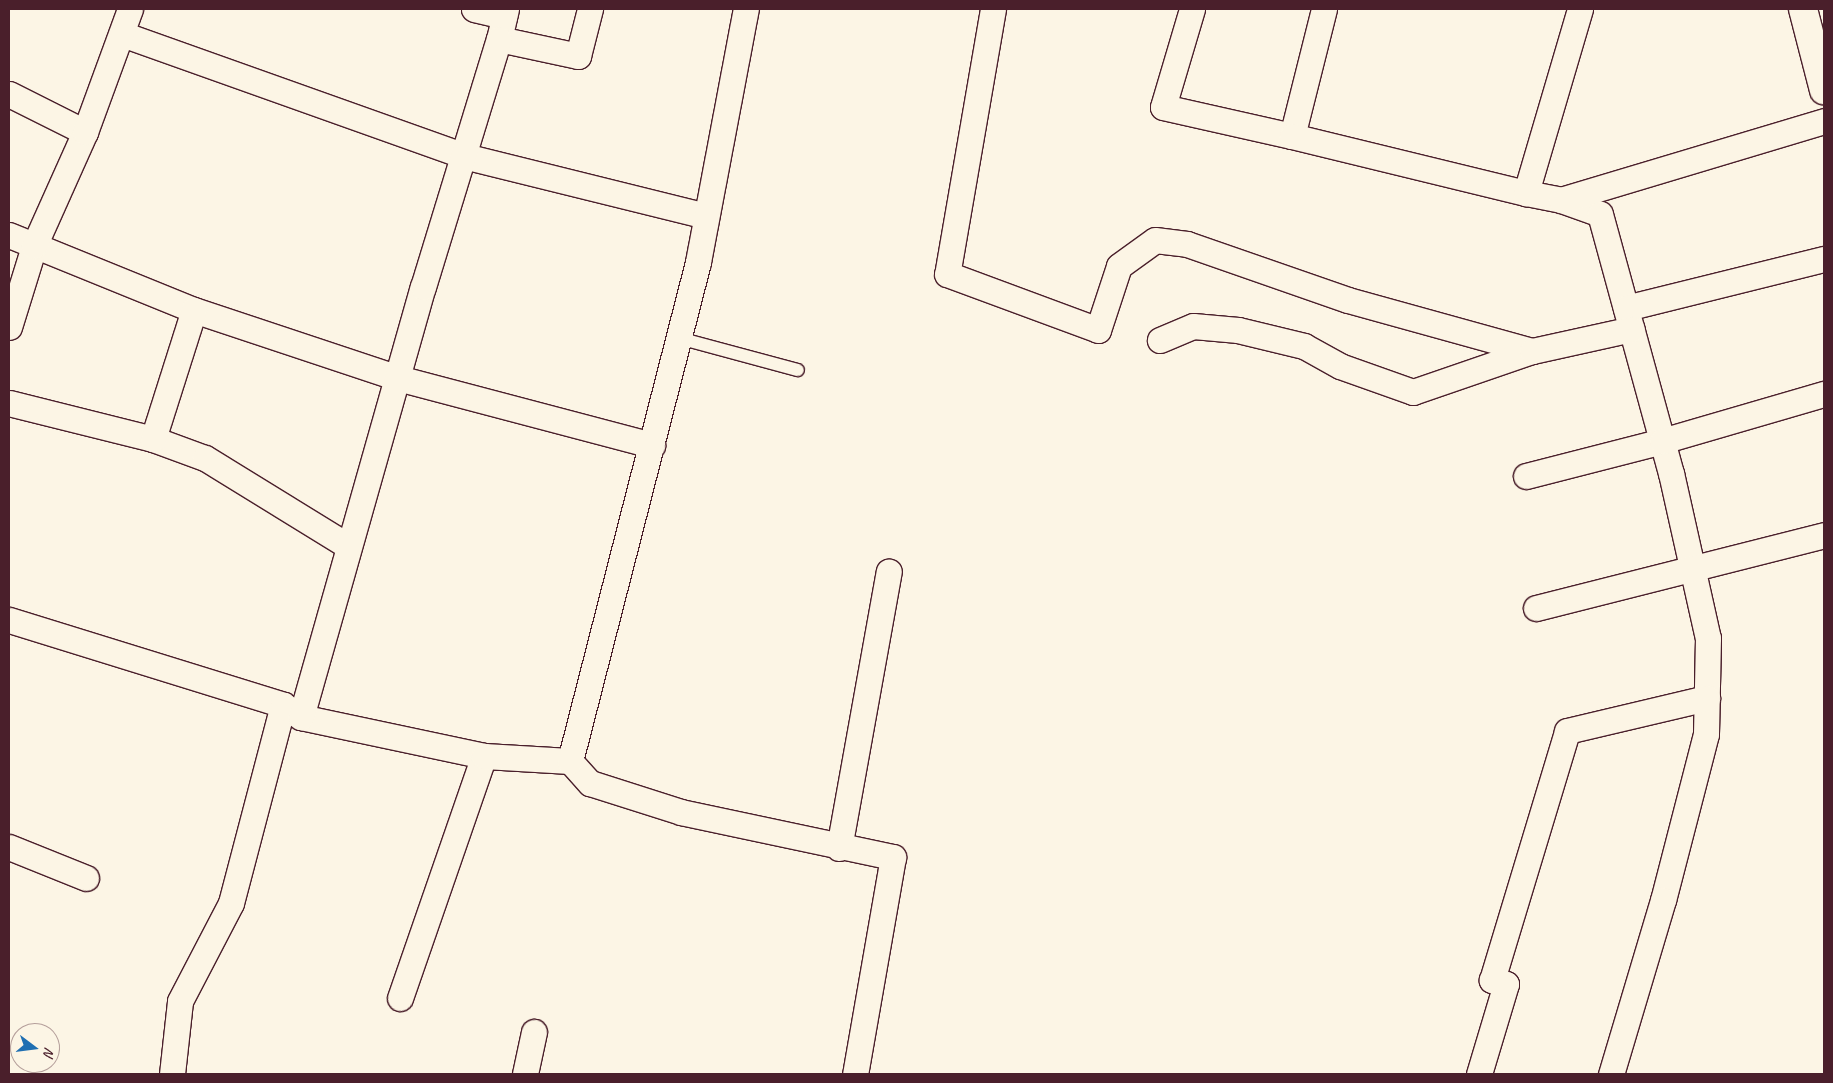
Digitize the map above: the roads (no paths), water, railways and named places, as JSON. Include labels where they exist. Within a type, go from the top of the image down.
[{"type":"main road","points":[[1803,9],[1824,90]]},
{"type":"street","points":[[9,327],[34,246],[85,132],[130,9]]},
{"type":"street","points":[[474,9],[578,56],[590,9]]},
{"type":"street","points":[[570,761],[679,338],[706,216],[746,9]]},
{"type":"street","points":[[993,9],[947,274],[1098,330],[1119,266],[1155,240],[1179,243],[1348,300],[1532,351]]},
{"type":"street","points":[[1192,9],[1163,107],[1561,200],[1600,214],[1662,441],[1708,638],[1706,734],[1663,900],[1611,1074]]},
{"type":"street","points":[[1292,136],[1324,9]]},
{"type":"street","points":[[1526,193],[1580,9]]},
{"type":"street","points":[[172,1074],[180,1001],[231,903],[292,711],[348,546],[503,21]]},
{"type":"street","points":[[122,34],[464,156],[706,216]]},
{"type":"street","points":[[9,94],[85,132]]},
{"type":"street","points":[[1561,200],[1824,121]]},
{"type":"street","points":[[9,235],[194,310],[398,378],[652,445]]},
{"type":"street","points":[[1160,340],[1193,326],[1238,330],[1304,346],[1340,366],[1413,392],[1629,318],[1824,259]]},
{"type":"street","points":[[153,439],[194,310]]},
{"type":"street","points":[[1526,476],[1662,441],[1824,394]]},
{"type":"street","points":[[9,403],[153,439],[206,458],[348,546]]},
{"type":"street","points":[[1536,608],[1824,535]]},
{"type":"street","points":[[839,848],[889,572]]},
{"type":"street","points":[[9,620],[292,711],[484,756],[570,761],[590,783],[681,812],[839,848],[893,857],[855,1074]]},
{"type":"street","points":[[1479,1074],[1506,984],[1492,980],[1567,731],[1707,698]]},
{"type":"street","points":[[400,998],[484,756]]},
{"type":"street","points":[[9,847],[86,878]]},
{"type":"street","points":[[525,1074],[534,1032]]},
{"type":"lane","points":[[679,338],[798,370]]}]
